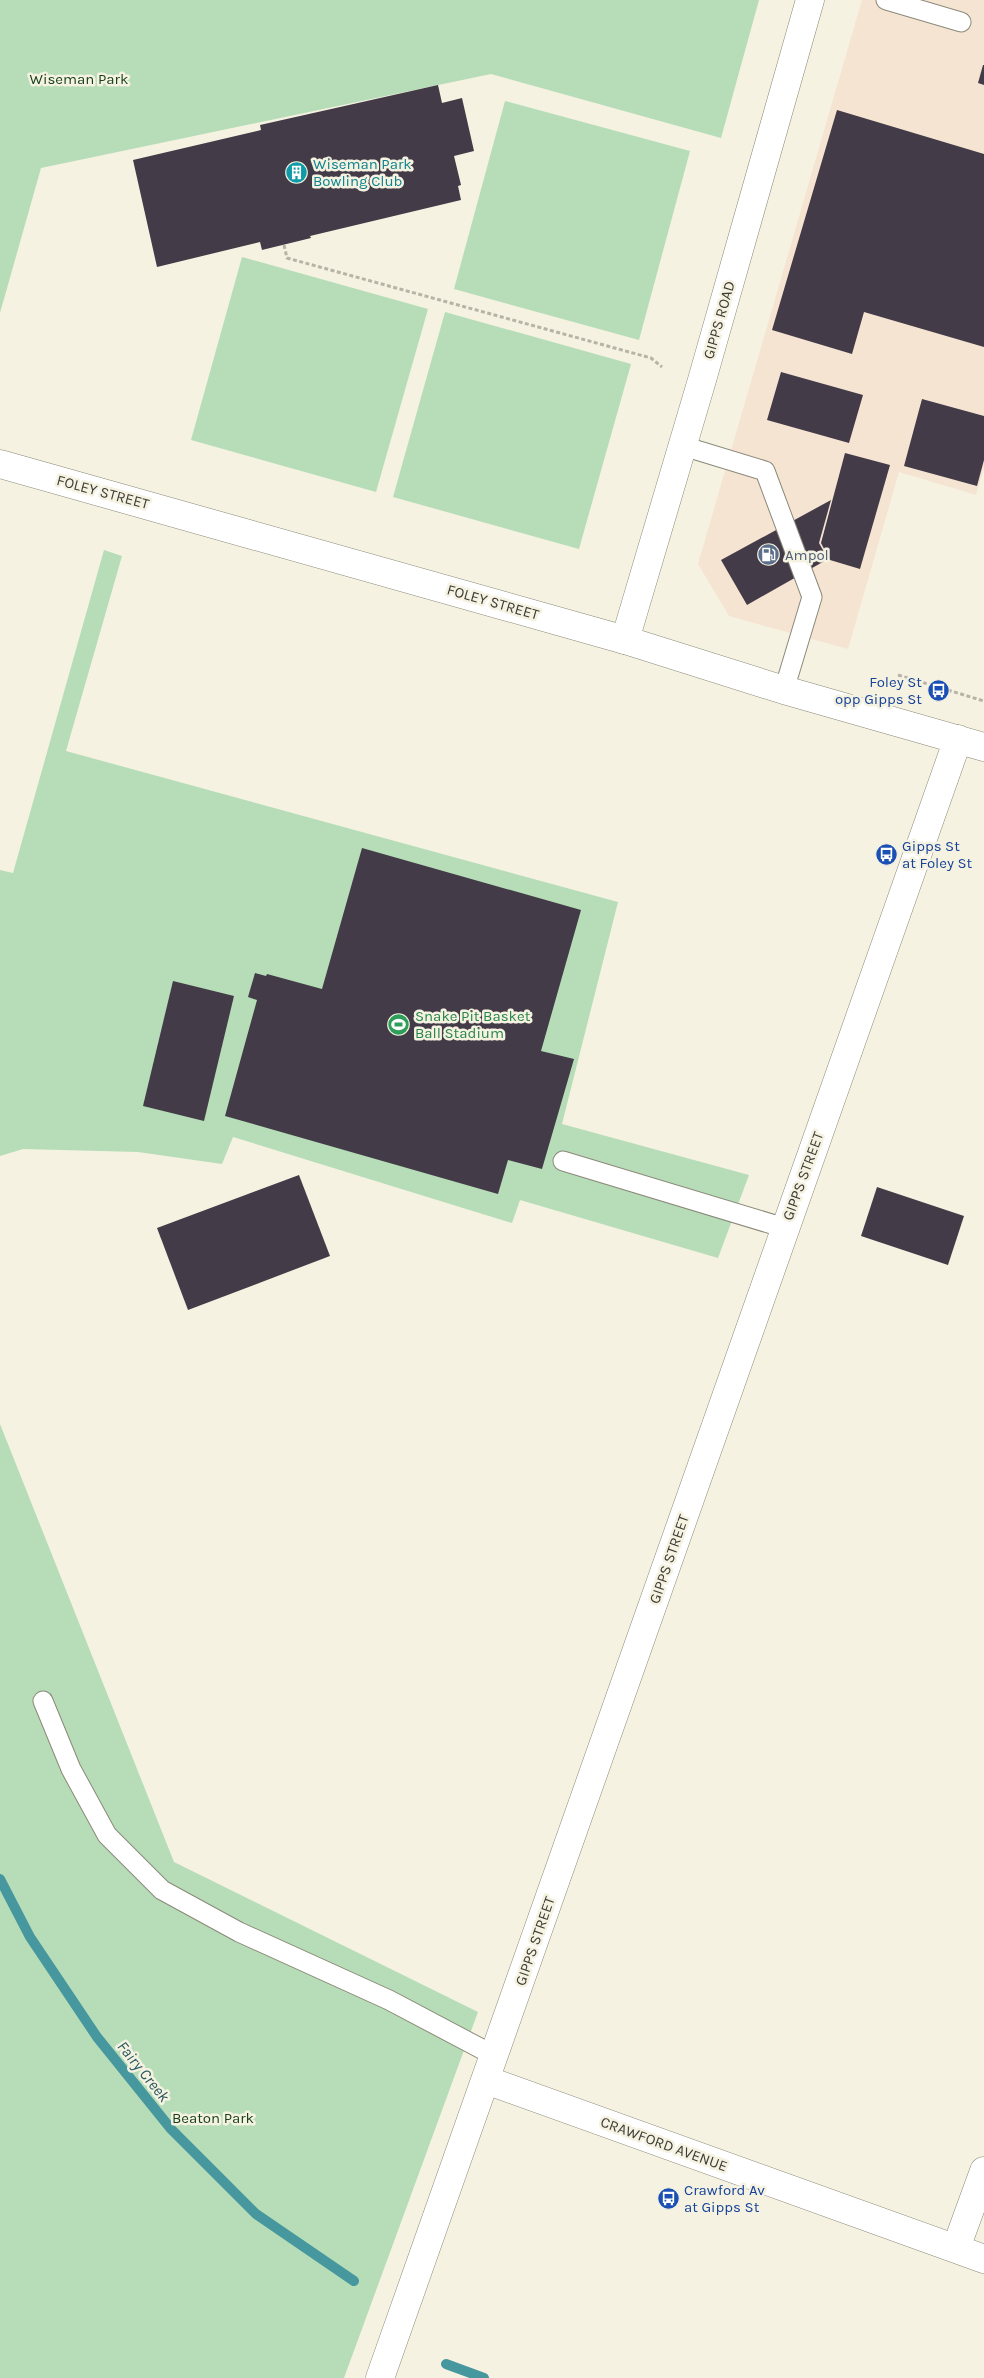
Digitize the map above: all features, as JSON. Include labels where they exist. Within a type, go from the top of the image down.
[{"type":"street","name":"GIPPS ROAD","points":[[625,640],[683,446],[810,0]]},
{"type":"street","name":"FOLEY STREET","points":[[0,464],[625,640],[784,690],[984,747]]},
{"type":"street","name":"GIPPS STREET","points":[[380,2378],[958,739]]},
{"type":"street","name":"CRAWFORD AVENUE","points":[[490,2068],[984,2259]]},
{"type":"street","points":[[956,2248],[984,2171]]},
{"type":"lane","points":[[886,0],[961,22]]},
{"type":"lane","points":[[683,446],[765,471],[812,597],[784,690]]},
{"type":"lane","points":[[564,1161],[785,1228]]},
{"type":"lane","points":[[43,1701],[71,1769],[107,1835],[162,1890],[239,1932],[389,2000],[490,2068]]},
{"type":"path","points":[[284,245],[288,258],[652,358],[662,367]]},
{"type":"path","points":[[898,675],[984,701]]},
{"type":"shaded area","points":[[862,0],[984,0],[984,468],[976,495],[899,472],[848,649],[729,616],[698,564]]},
{"type":"green space","name":"Wiseman Park","points":[[0,0],[759,0],[721,138],[491,74],[41,168],[0,313]]},
{"type":"green space","points":[[505,101],[690,151],[639,340],[454,289]]},
{"type":"green space","points":[[242,257],[428,309],[376,492],[191,440]]},
{"type":"green space","points":[[445,312],[631,364],[579,549],[393,497]]},
{"type":"green space","points":[[104,550],[122,556],[66,751],[618,902],[562,1124],[749,1175],[718,1258],[520,1200],[512,1223],[233,1137],[222,1164],[138,1152],[23,1149],[0,1156],[0,870],[13,873]]},
{"type":"green space","name":"Beaton Park","points":[[0,1424],[174,1862],[478,2012],[344,2378],[0,2378]]},
{"type":"building","points":[[984,65],[984,85],[978,83]]},
{"type":"building","name":"Wiseman Park Bowling Club","points":[[438,85],[442,103],[462,98],[474,151],[454,156],[461,185],[458,186],[461,200],[310,236],[311,238],[262,250],[260,242],[157,267],[133,160],[261,130],[260,125]]},
{"type":"building","points":[[837,110],[984,154],[984,347],[864,312],[852,354],[772,330]]},
{"type":"building","points":[[781,372],[863,395],[849,443],[767,420]]},
{"type":"building","points":[[922,399],[984,416],[984,460],[977,486],[904,466]]},
{"type":"building","points":[[845,453],[890,465],[860,569],[830,560],[821,543]]},
{"type":"building","points":[[831,500],[819,543],[828,559],[747,605],[721,560]]},
{"type":"building","name":"Snake Pit Basket Ball Stadium","points":[[362,848],[581,910],[541,1051],[574,1059],[542,1169],[508,1160],[498,1194],[225,1116],[257,1000],[248,997],[255,973],[266,976],[267,974],[322,989]]},
{"type":"building","points":[[173,981],[234,996],[204,1121],[143,1106]]},
{"type":"building","points":[[299,1175],[330,1256],[188,1310],[157,1228]]},
{"type":"building","points":[[877,1187],[964,1216],[948,1265],[861,1236]]},
{"type":"waterway","name":"Fairy Creek","points":[[0,1879],[30,1937],[97,2037],[171,2129],[256,2214],[354,2281]]},
{"type":"waterway","name":"Fairy Creek","points":[[446,2364],[484,2378]]},
{"type":"place","name":"Wiseman Park Bowling Club","points":[[297,173]]},
{"type":"place","name":"Ampol","points":[[769,555]]},
{"type":"place","name":"Foley St opp Gipps St","points":[[938,691]]},
{"type":"place","name":"Gipps St at Foley St","points":[[886,855]]},
{"type":"place","name":"Snake Pit Basket Ball Stadium","points":[[399,1025]]},
{"type":"place","name":"Crawford Av at Gipps St","points":[[668,2199]]}]
